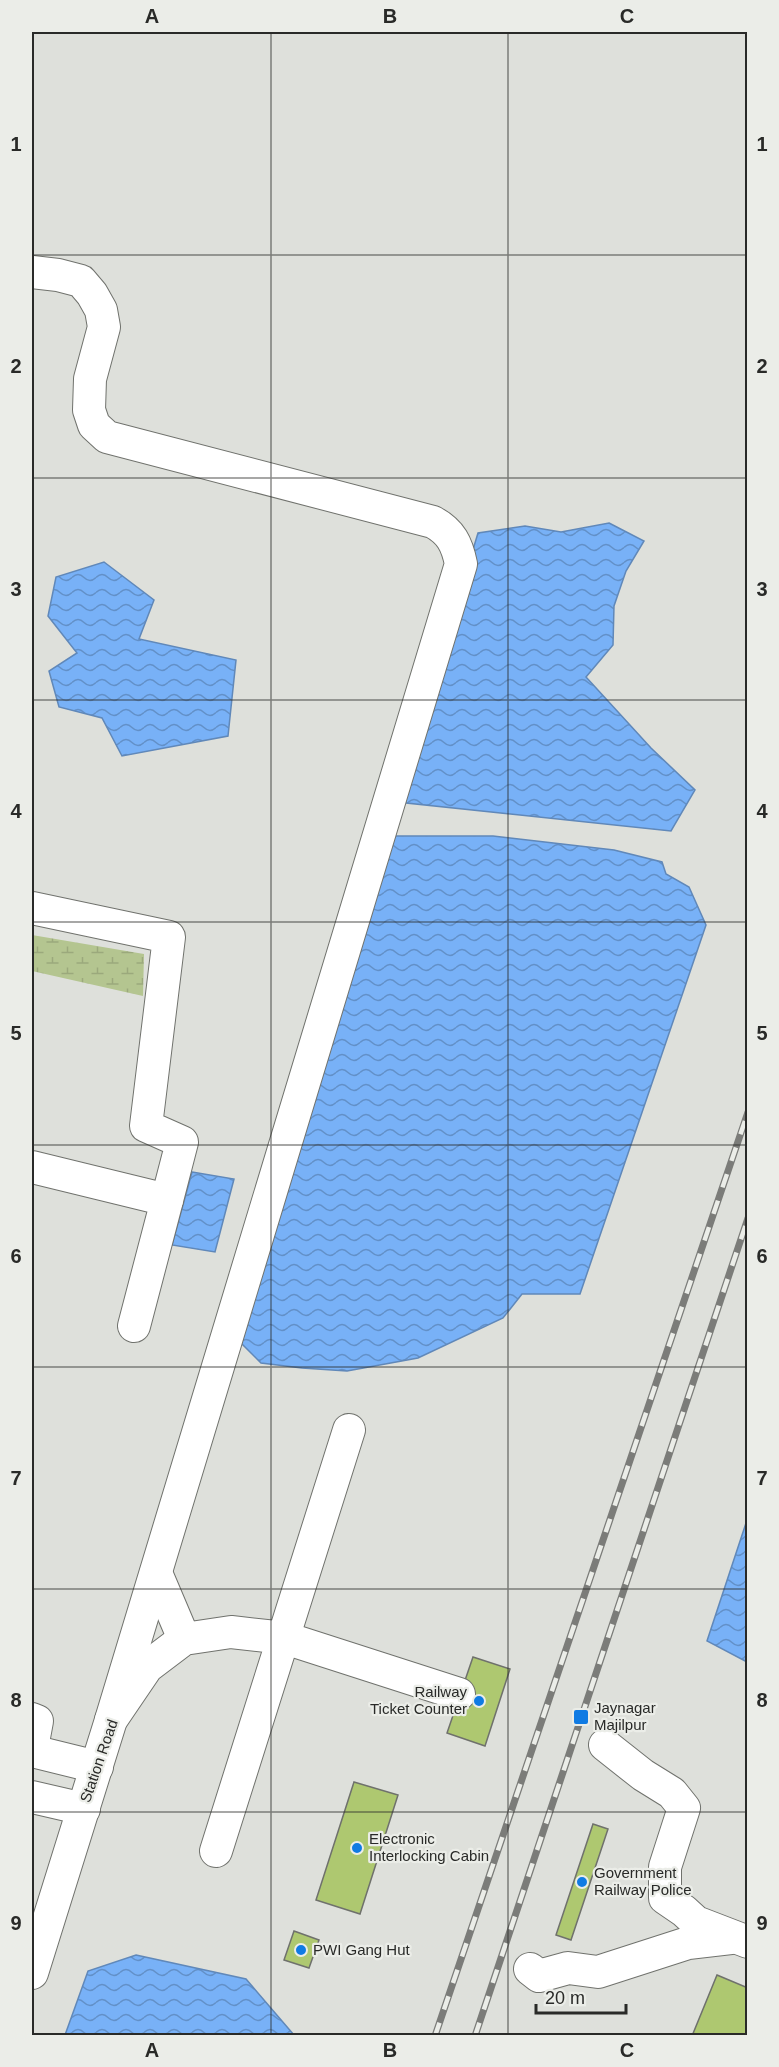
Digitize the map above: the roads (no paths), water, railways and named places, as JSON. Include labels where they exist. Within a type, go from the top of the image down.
[{"type":"street","points":[[32,272],[81,281],[101,310],[104,327],[90,379],[89,410],[94,424],[107,437],[433,522],[446,529],[454,540],[461,564],[111,1720]]},
{"type":"street","points":[[32,908],[169,937],[146,1126],[182,1142],[134,1326]]},
{"type":"street","points":[[32,1167],[167,1200]]},
{"type":"street","points":[[216,1851],[349,1430]]},
{"type":"street","points":[[156,1573],[184,1639]]},
{"type":"street","name":"Station Road","points":[[32,1973],[37,1935],[84,1809],[111,1720],[147,1667],[184,1639],[231,1632],[285,1638],[459,1694]]},
{"type":"street","points":[[32,1719],[38,1721],[32,1749],[97,1767]]},
{"type":"street","points":[[605,1745],[643,1775],[672,1793],[684,1808],[665,1867],[665,1898],[696,1922],[743,1940]]},
{"type":"street","points":[[32,1797],[84,1809]]},
{"type":"street","points":[[530,1969],[539,1976],[568,1968],[598,1972],[688,1943],[743,1940]]},
{"type":"water","points":[[609,523],[644,541],[626,571],[614,606],[613,645],[586,677],[651,748],[695,790],[671,831],[397,802],[478,533],[525,526],[561,532]]},
{"type":"water","points":[[104,562],[154,600],[139,639],[236,660],[228,736],[122,756],[102,718],[59,707],[49,671],[77,653],[48,616],[56,577]]},
{"type":"water","points":[[390,836],[493,836],[614,850],[662,862],[666,874],[689,887],[706,925],[580,1294],[522,1294],[503,1318],[418,1358],[347,1371],[261,1363],[237,1339]]},
{"type":"water","points":[[192,1172],[234,1179],[215,1252],[172,1245]]},
{"type":"water","points":[[747,1520],[747,1662],[707,1641]]},
{"type":"water","points":[[136,1955],[246,1979],[294,2035],[65,2035],[88,1971]]},
{"type":"railway","points":[[435,2036],[748,1112]]},
{"type":"railway","points":[[475,2036],[748,1218]]},
{"type":"place","name":"Railway Ticket Counter","points":[[479,1701]]},
{"type":"place","name":"Jaynagar Majilpur","points":[[581,1717]]},
{"type":"place","name":"Electronic Interlocking Cabin","points":[[357,1848]]},
{"type":"place","name":"Government Railway Police","points":[[582,1882]]},
{"type":"place","name":"PWI Gang Hut","points":[[301,1950]]}]
